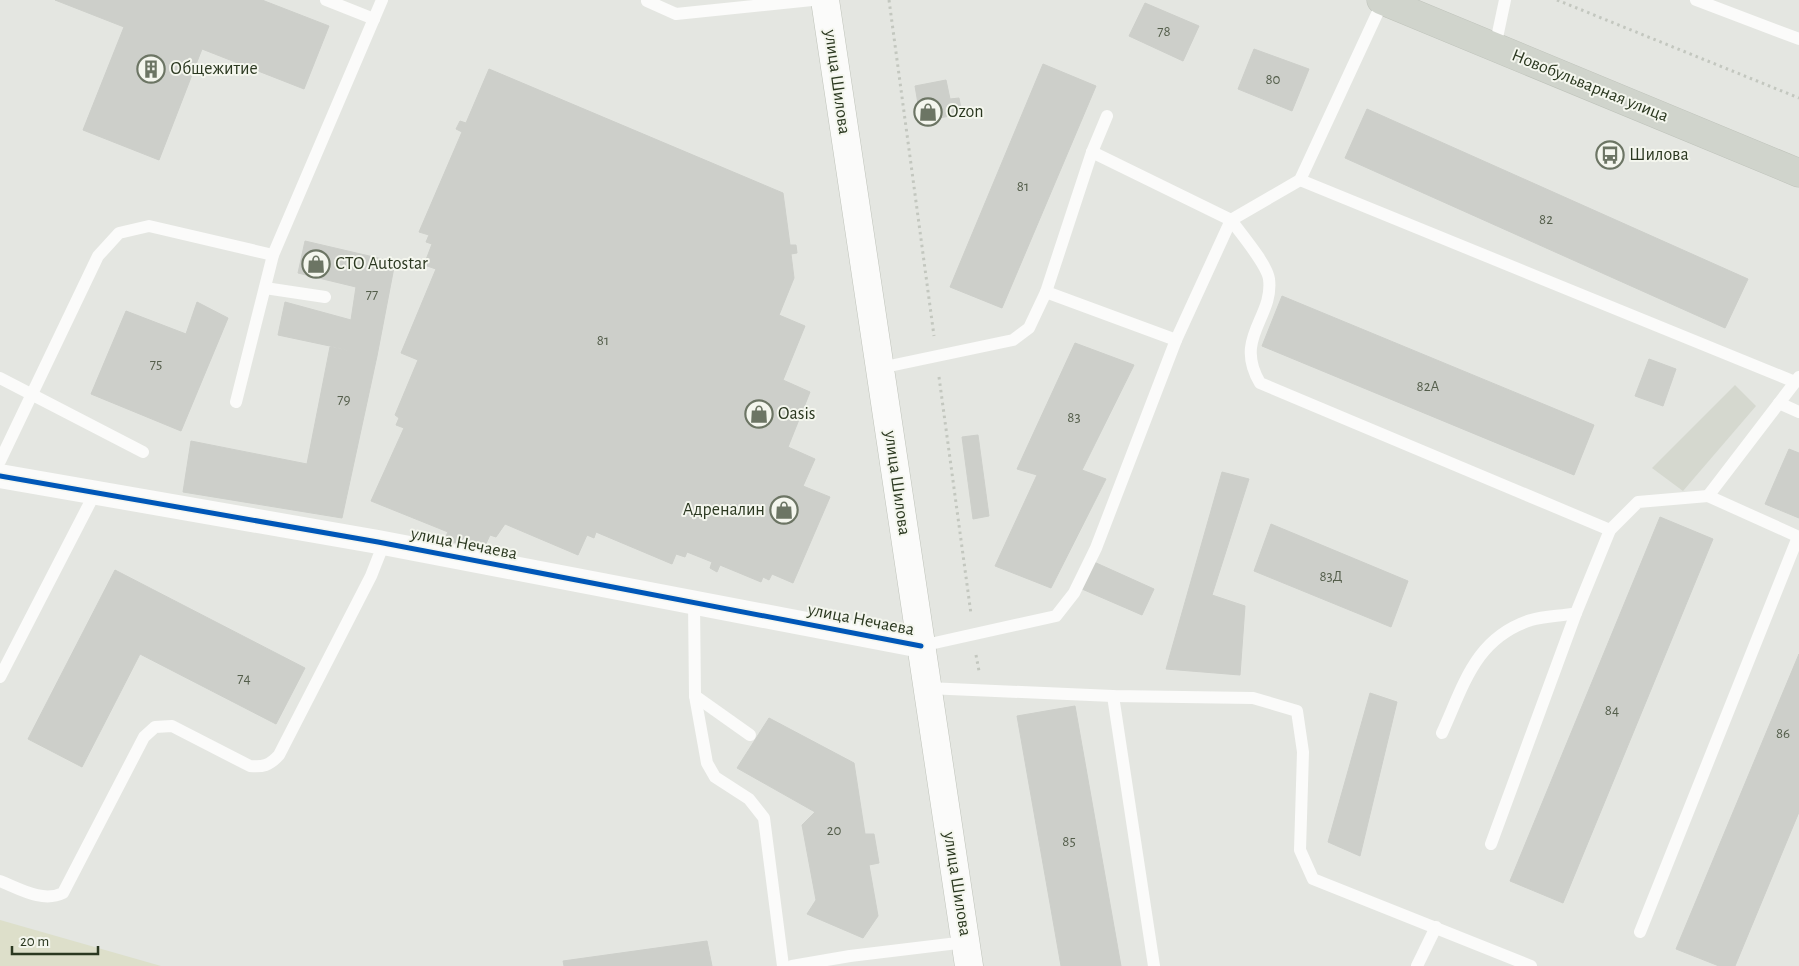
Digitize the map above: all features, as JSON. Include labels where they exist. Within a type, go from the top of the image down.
[{"type":"main road","name":"улица Шилова","points":[[825,0],[967,954]]},
{"type":"main road","name":"Новобульварная улица","points":[[1382,0],[1799,173]]},
{"type":"street","name":"улица Нечаева","points":[[0,476],[381,542],[921,646]]},
{"type":"lane","points":[[326,0],[374,19]]},
{"type":"lane","points":[[236,402],[273,255],[382,0]]},
{"type":"lane","points":[[646,2],[676,14],[812,0]]},
{"type":"lane","points":[[921,646],[1056,616],[1074,593],[1096,548],[1176,340],[1231,220],[1300,180],[1382,0]]},
{"type":"lane","points":[[1495,47],[1505,0]]},
{"type":"lane","points":[[1696,0],[1799,39]]},
{"type":"lane","points":[[880,368],[1013,340],[1029,328],[1046,292],[1092,152],[1107,116]]},
{"type":"lane","points":[[1092,152],[1231,220],[1269,277],[1270,290],[1249,349],[1254,373],[1260,383],[1610,530]]},
{"type":"lane","points":[[1300,180],[1797,380],[1708,496]]},
{"type":"lane","points":[[0,460],[98,256],[119,232],[149,226],[273,255]]},
{"type":"lane","points":[[265,288],[325,298]]},
{"type":"lane","points":[[1046,292],[1176,340]]},
{"type":"lane","points":[[0,378],[143,452]]},
{"type":"lane","points":[[1779,403],[1799,412]]},
{"type":"lane","points":[[0,677],[96,492]]},
{"type":"lane","points":[[1491,844],[1576,613],[1610,530],[1638,502],[1708,496],[1798,537],[1640,932]]},
{"type":"lane","points":[[0,881],[49,898],[63,893],[144,737],[155,727],[172,726],[250,766],[263,767],[272,763],[279,756],[372,576],[381,542]]},
{"type":"lane","points":[[694,602],[695,696],[707,763],[716,777],[749,798],[764,818],[783,966]]},
{"type":"lane","points":[[1442,733],[1477,658],[1499,636],[1531,620],[1576,613]]},
{"type":"lane","points":[[927,688],[1113,696],[1253,698],[1297,711],[1303,752],[1300,850],[1313,879],[1531,966]]},
{"type":"lane","points":[[695,696],[750,735]]},
{"type":"lane","points":[[1113,696],[1154,966]]},
{"type":"lane","points":[[1417,966],[1436,927]]},
{"type":"lane","points":[[792,966],[850,956],[967,954]]},
{"type":"path","points":[[1557,0],[1799,98]]},
{"type":"shaded area","points":[[1735,385],[1756,406],[1683,491],[1652,468]]},
{"type":"green space","points":[[0,920],[161,966],[0,966]]},
{"type":"building","name":"Общежитие","points":[[55,0],[262,0],[329,26],[304,89],[202,49],[159,160],[83,130],[124,27]]},
{"type":"building","points":[[1145,3],[1199,26],[1183,61],[1129,36]]},
{"type":"building","points":[[1254,49],[1309,69],[1292,111],[1238,89]]},
{"type":"building","points":[[1043,64],[1096,86],[1002,308],[950,287]]},
{"type":"building","points":[[489,69],[783,193],[790,245],[796,245],[797,253],[791,254],[794,278],[779,315],[805,326],[783,380],[810,392],[788,447],[815,459],[803,486],[830,497],[793,583],[772,574],[769,580],[763,577],[761,582],[720,565],[717,572],[710,568],[712,562],[687,552],[685,557],[676,554],[672,564],[596,532],[594,538],[587,535],[578,555],[505,524],[496,537],[490,535],[484,548],[463,538],[460,545],[445,538],[448,532],[371,501],[404,428],[396,425],[399,418],[395,415],[418,360],[401,353],[436,269],[424,265],[432,244],[426,242],[429,235],[419,232],[462,132],[456,129],[460,121],[466,123]]},
{"type":"building","points":[[946,80],[950,99],[959,98],[962,114],[921,121],[915,86]]},
{"type":"building","points":[[1367,109],[1748,279],[1725,328],[1345,158]]},
{"type":"building","points":[[305,241],[395,262],[377,356],[278,335],[285,302],[351,320],[356,287],[298,273]]},
{"type":"building","points":[[1282,296],[1594,425],[1574,475],[1262,346]]},
{"type":"building","points":[[197,302],[228,318],[181,431],[91,394],[126,311],[186,334]]},
{"type":"building","points":[[1075,343],[1134,365],[1082,470],[1106,479],[1051,588],[995,566],[1037,475],[1017,469]]},
{"type":"building","points":[[330,347],[377,356],[342,518],[183,492],[191,441],[307,464]]},
{"type":"building","points":[[1649,359],[1676,369],[1663,406],[1635,396]]},
{"type":"building","points":[[978,435],[989,516],[973,519],[962,437]]},
{"type":"building","points":[[1789,449],[1799,453],[1799,518],[1765,504]]},
{"type":"building","points":[[1222,472],[1249,479],[1212,595],[1245,606],[1240,675],[1166,669]]},
{"type":"building","points":[[1660,517],[1713,539],[1563,903],[1510,881]]},
{"type":"building","points":[[1271,524],[1408,581],[1391,627],[1254,571]]},
{"type":"building","points":[[1094,562],[1154,589],[1142,615],[1082,589]]},
{"type":"building","points":[[115,570],[305,668],[276,724],[140,654],[82,767],[28,739]]},
{"type":"building","points":[[1799,654],[1799,812],[1735,966],[1719,966],[1676,949]]},
{"type":"building","points":[[1370,693],[1397,702],[1360,856],[1328,842]]},
{"type":"building","points":[[1075,706],[1121,966],[1061,966],[1017,716]]},
{"type":"building","points":[[769,718],[854,763],[865,834],[874,834],[879,863],[869,865],[878,916],[863,938],[807,914],[816,900],[802,825],[815,812],[737,768]]},
{"type":"building","points":[[707,941],[712,966],[564,966],[563,961]]},
{"type":"cycle path","points":[[0,476],[378,542],[921,646]]},
{"type":"place","name":"Общежитие","points":[[151,69]]},
{"type":"place","name":"Ozon","points":[[928,112]]},
{"type":"place","name":"Шилова","points":[[1610,155]]},
{"type":"place","name":"СТО Autostar","points":[[316,264]]},
{"type":"place","name":"Oasis","points":[[759,414]]},
{"type":"place","name":"Адреналин","points":[[784,510]]}]
